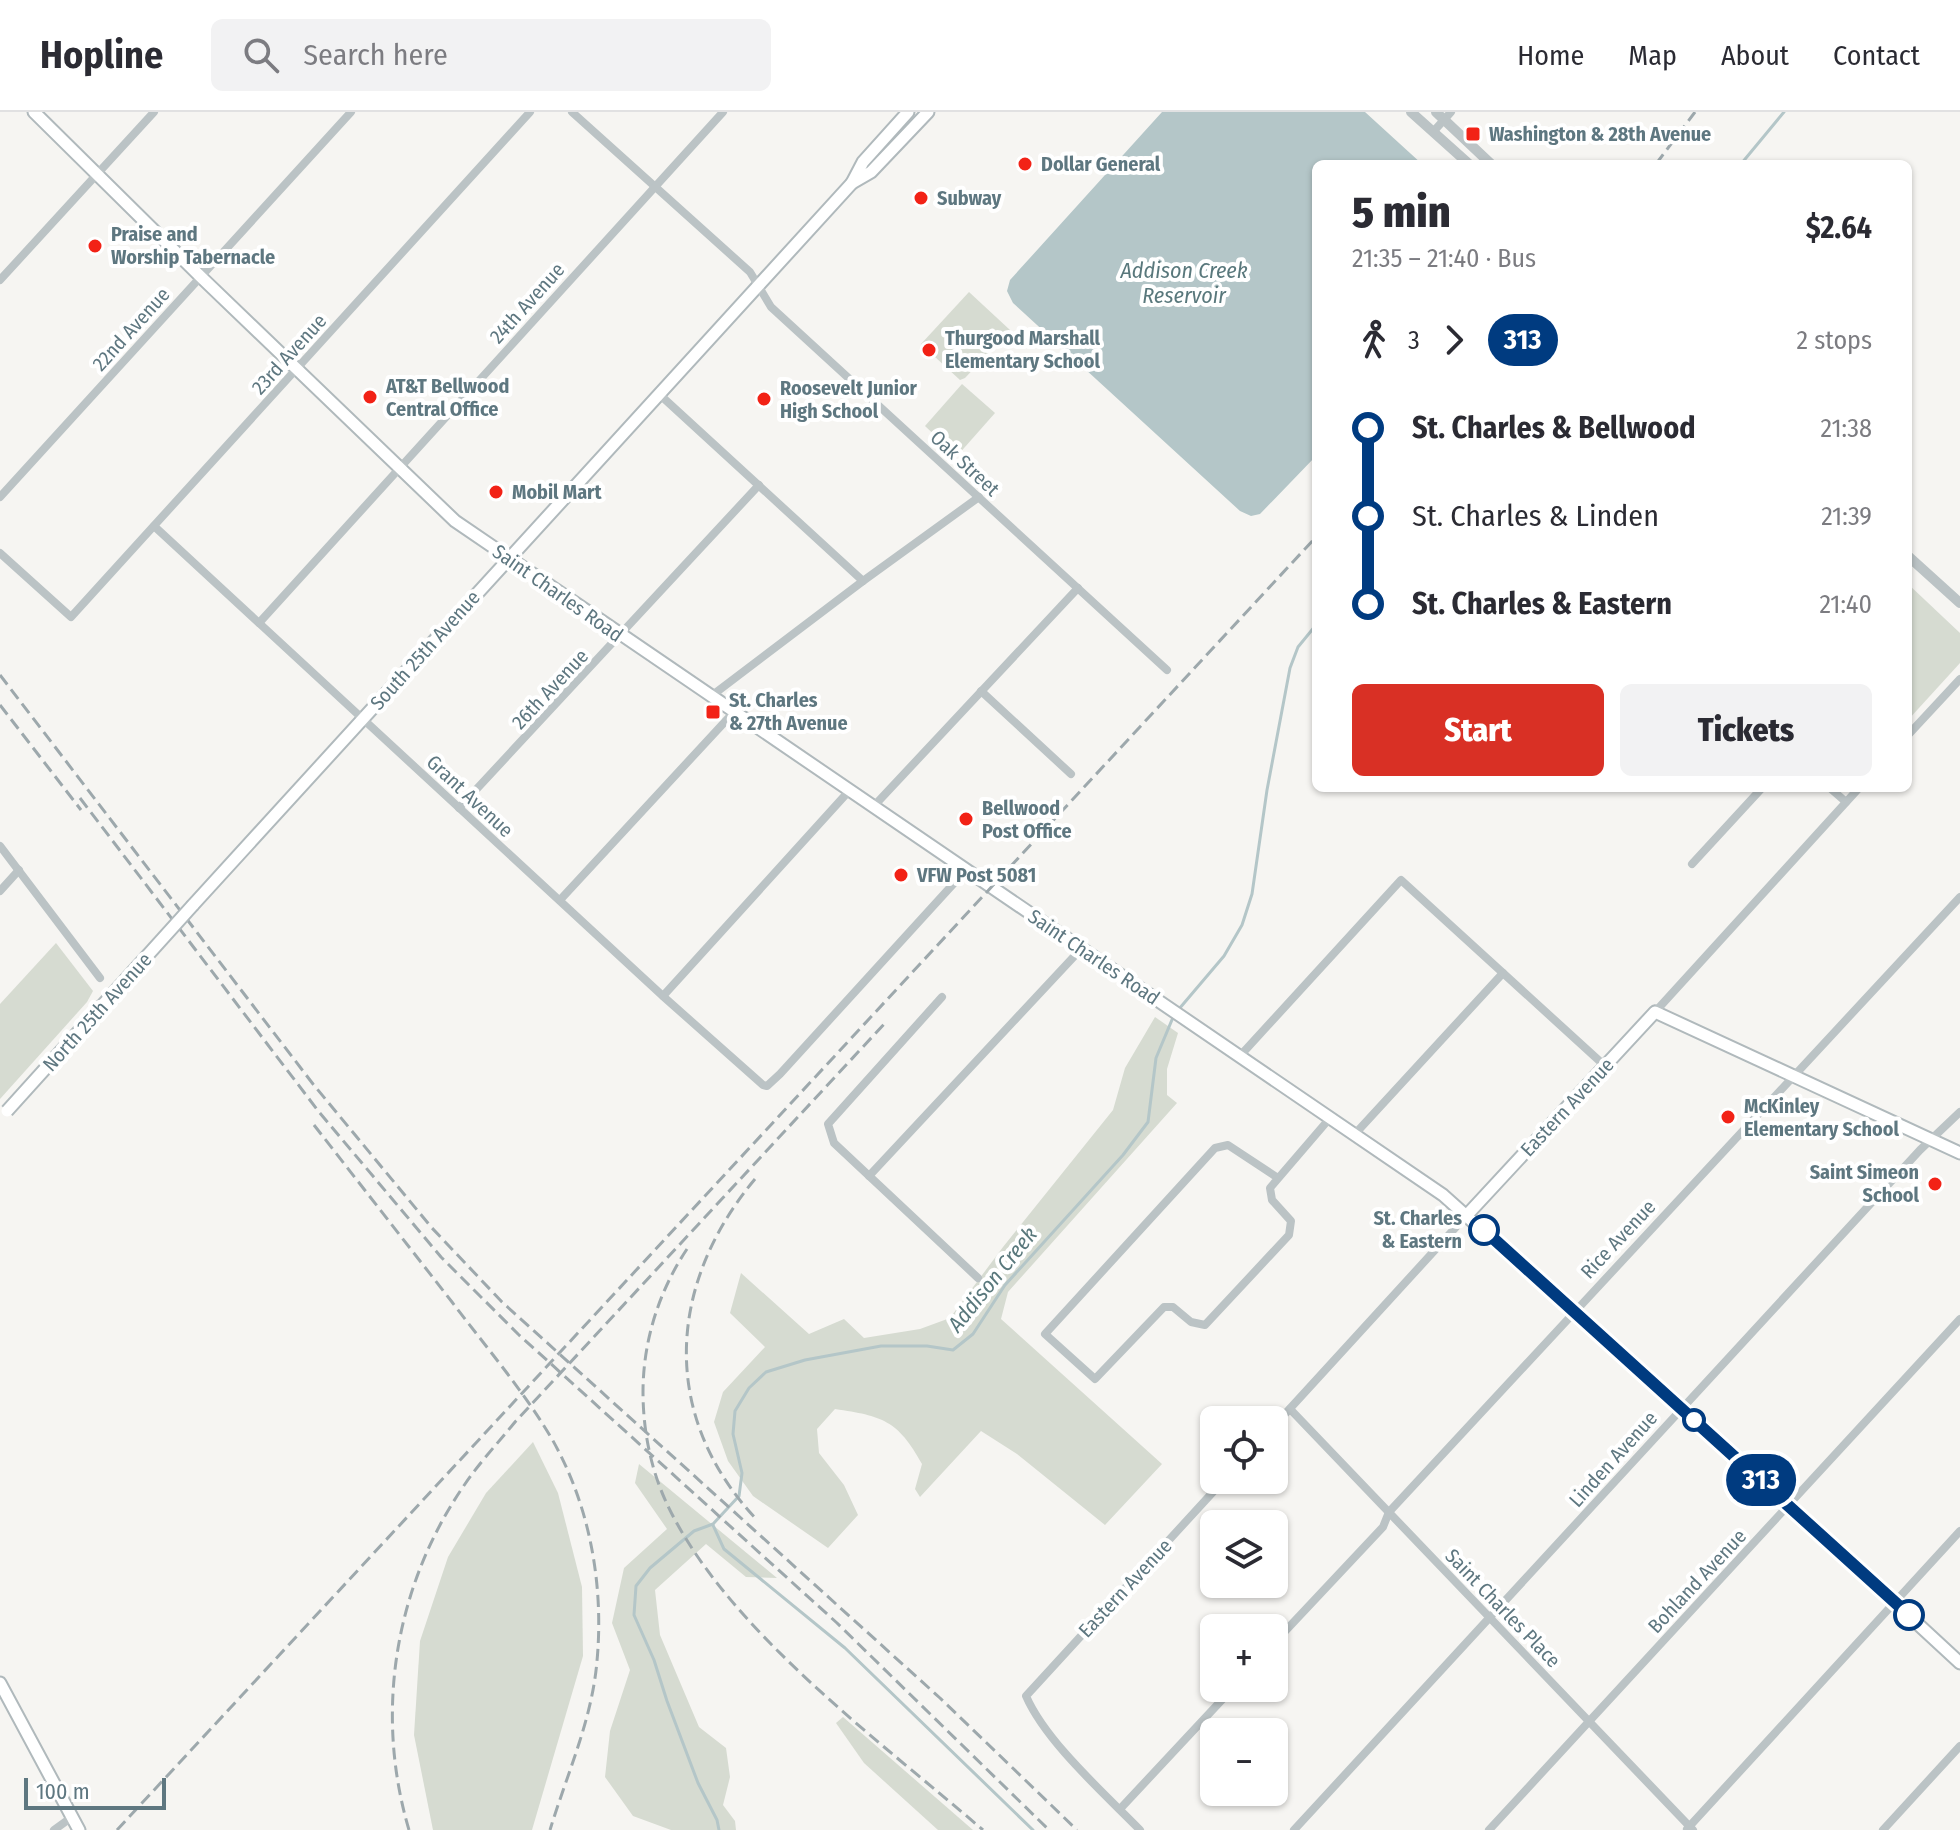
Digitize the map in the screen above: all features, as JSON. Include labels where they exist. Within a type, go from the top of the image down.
[{"type":"main road","name":"Saint Charles Road","points":[[34,112],[447,515],[621,637],[1443,1195],[1960,1663]]},
{"type":"main road","name":"South 25th Avenue","points":[[193,905],[852,183],[863,162],[908,112]]},
{"type":"main road","name":"South 25th Avenue","points":[[852,183],[871,172],[928,112]]},
{"type":"main road","name":"North 25th Avenue","points":[[4,1115],[193,905]]},
{"type":"main road","name":"Eastern Avenue","points":[[1467,1215],[1655,1012]]},
{"type":"main road","points":[[1655,1012],[1960,1153]]},
{"type":"main road","points":[[0,1683],[79,1830]]},
{"type":"street","points":[[0,280],[154,112]]},
{"type":"street","name":"22nd Avenue","points":[[0,497],[351,112]]},
{"type":"street","name":"23rd Avenue","points":[[0,553],[71,617],[530,112]]},
{"type":"street","name":"Oak Street","points":[[572,112],[750,272],[771,307],[1167,670]]},
{"type":"street","name":"24th Avenue","points":[[259,623],[723,112]]},
{"type":"street","points":[[1411,112],[1464,160]]},
{"type":"street","points":[[1433,132],[1444,115],[1487,160]]},
{"type":"street","points":[[659,394],[863,581]]},
{"type":"street","name":"26th Avenue","points":[[459,808],[759,485]]},
{"type":"street","points":[[710,697],[979,497]]},
{"type":"street","name":"Grant Avenue","points":[[154,526],[757,1082],[767,1086],[780,1074],[966,870]]},
{"type":"street","points":[[1912,560],[1960,603]]},
{"type":"street","points":[[873,807],[1078,588]]},
{"type":"street","points":[[1912,731],[1960,679]]},
{"type":"street","points":[[981,691],[1071,774]]},
{"type":"street","points":[[560,900],[733,713]]},
{"type":"street","points":[[663,996],[849,791]]},
{"type":"street","points":[[1692,864],[1758,792]]},
{"type":"street","points":[[1835,792],[1846,802]]},
{"type":"street","name":"Eastern Avenue","points":[[1655,1012],[1855,792]]},
{"type":"street","points":[[0,846],[100,978]]},
{"type":"street","points":[[0,891],[19,870]]},
{"type":"street","points":[[1239,1057],[1401,880],[1605,1066]]},
{"type":"street","name":"Rice Avenue","points":[[1288,1628],[1383,1527],[1389,1512],[1960,897]]},
{"type":"street","points":[[869,1176],[1081,949]]},
{"type":"street","points":[[1354,1135],[1503,973]]},
{"type":"street","points":[[942,997],[828,1124],[834,1143],[978,1278]]},
{"type":"street","name":"Linden Avenue","points":[[1294,1830],[1911,1159],[1960,1112]]},
{"type":"street","points":[[1278,1178],[1228,1145],[1215,1148],[1045,1334],[1095,1379],[1164,1307],[1173,1307],[1191,1322],[1205,1325],[1289,1235],[1291,1221],[1270,1195],[1270,1188],[1330,1118]]},
{"type":"street","name":"Eastern Avenue","points":[[1290,1409],[1467,1215]]},
{"type":"street","name":"Bohland Avenue","points":[[1489,1830],[1960,1319]]},
{"type":"street","name":"Saint Charles Place","points":[[1290,1409],[1689,1829]]},
{"type":"street","name":"Eastern Avenue","points":[[1120,1809],[1058,1744],[1033,1712],[1026,1696],[1211,1494]]},
{"type":"street","points":[[1689,1829],[1960,1531]]},
{"type":"street","points":[[1140,1830],[1120,1809],[1220,1702]]},
{"type":"street","points":[[1883,1830],[1960,1746]]},
{"type":"street","points":[[54,1830],[72,1817]]},
{"type":"shaded area","points":[[969,292],[1010,330],[960,380],[921,344]]},
{"type":"shaded area","points":[[962,384],[995,413],[957,456],[925,426]]},
{"type":"shaded area","points":[[1912,588],[1960,633],[1960,663],[1912,716]]},
{"type":"shaded area","points":[[56,943],[93,991],[87,1002],[0,1099],[0,1004]]},
{"type":"shaded area","points":[[1155,1017],[1178,1033],[1167,1069],[1167,1095],[1177,1103],[1008,1292],[1001,1319],[1162,1464],[1105,1525],[1017,1454],[981,1431],[920,1497],[915,1489],[922,1464],[905,1438],[877,1418],[835,1409],[817,1429],[819,1453],[844,1485],[858,1515],[828,1548],[753,1496],[728,1461],[714,1422],[723,1392],[765,1347],[730,1313],[741,1273],[809,1334],[844,1319],[864,1338],[920,1329],[950,1318],[1113,1110],[1125,1068]]},
{"type":"shaded area","points":[[533,1442],[558,1493],[582,1587],[583,1656],[532,1830],[433,1830],[414,1735],[420,1641],[448,1557],[486,1493]]},
{"type":"shaded area","points":[[639,1464],[777,1578],[746,1577],[706,1544],[655,1590],[660,1635],[699,1727],[726,1748],[730,1777],[723,1805],[735,1821],[736,1830],[671,1830],[633,1816],[605,1777],[610,1731],[630,1670],[612,1623],[624,1568],[667,1529],[635,1483]]},
{"type":"shaded area","points":[[843,1717],[973,1830],[938,1830],[864,1763],[836,1723]]},
{"type":"water","name":"Addison Creek Reservoir","points":[[1162,112],[1365,112],[1418,160],[1312,160],[1312,460],[1260,514],[1251,516],[1240,511],[1013,303],[1007,291],[1010,280]]},
{"type":"waterway","name":"Addison Creek","points":[[1744,160],[1784,112]]},
{"type":"waterway","name":"Addison Creek","points":[[1179,1009],[1224,956],[1242,925],[1252,894],[1267,790],[1290,668],[1298,647],[1312,630]]},
{"type":"waterway","name":"Addison Creek","points":[[719,1830],[634,1615],[636,1586],[650,1568],[694,1531],[713,1524],[739,1496],[742,1473],[733,1434],[735,1411],[749,1388],[766,1372],[805,1360],[881,1346],[927,1346],[953,1350],[973,1334],[1005,1285],[1123,1155],[1148,1122],[1156,1058],[1174,1015]]},
{"type":"waterway","points":[[713,1525],[724,1549],[845,1648],[1033,1830]]},
{"type":"railway","points":[[1659,160],[1695,112]]},
{"type":"railway","points":[[117,1830],[1312,541]]},
{"type":"railway","points":[[0,675],[313,1084],[432,1228],[502,1302],[940,1698],[1077,1830]]},
{"type":"railway","points":[[0,705],[81,810]]},
{"type":"railway","points":[[80,798],[319,1112],[441,1257],[518,1334],[837,1623],[1049,1830]]},
{"type":"railway","points":[[409,1830],[398,1785],[393,1740],[393,1695],[407,1607],[441,1523],[471,1476],[515,1422],[886,1022]]},
{"type":"railway","points":[[314,1125],[517,1386],[552,1439],[576,1491],[596,1575],[597,1661],[584,1726],[550,1830]]},
{"type":"railway","points":[[755,1179],[726,1220],[704,1263],[691,1307],[686,1352],[691,1396],[704,1439],[726,1481],[758,1521]]},
{"type":"railway","points":[[687,1249],[668,1282],[654,1317],[644,1373],[646,1436],[656,1478],[667,1504],[693,1550],[766,1639],[853,1721],[983,1830]]},
{"type":"bus line","name":"313","points":[[1484,1230],[1909,1615]]},
{"type":"place","name":"Washington & 28th Avenue","points":[[1473,134]]},
{"type":"place","name":"Dollar General","points":[[1025,164]]},
{"type":"place","name":"Subway","points":[[921,198]]},
{"type":"place","name":"Praise and Worship Tabernacle","points":[[95,246]]},
{"type":"place","name":"Thurgood Marshall Elementary School","points":[[929,350]]},
{"type":"place","name":"AT&T Bellwood Central Office","points":[[370,397]]},
{"type":"place","name":"Roosevelt Junior High School","points":[[764,399]]},
{"type":"place","name":"Mobil Mart","points":[[496,492]]},
{"type":"place","name":"St. Charles & 27th Avenue","points":[[713,712]]},
{"type":"place","name":"Bellwood Post Office","points":[[966,819]]},
{"type":"place","name":"VFW Post 5081","points":[[901,875]]},
{"type":"place","name":"McKinley Elementary School","points":[[1728,1117]]},
{"type":"place","name":"Saint Simeon School","points":[[1935,1184]]},
{"type":"place","name":"St. Charles & Eastern","points":[[1484,1230]]}]
